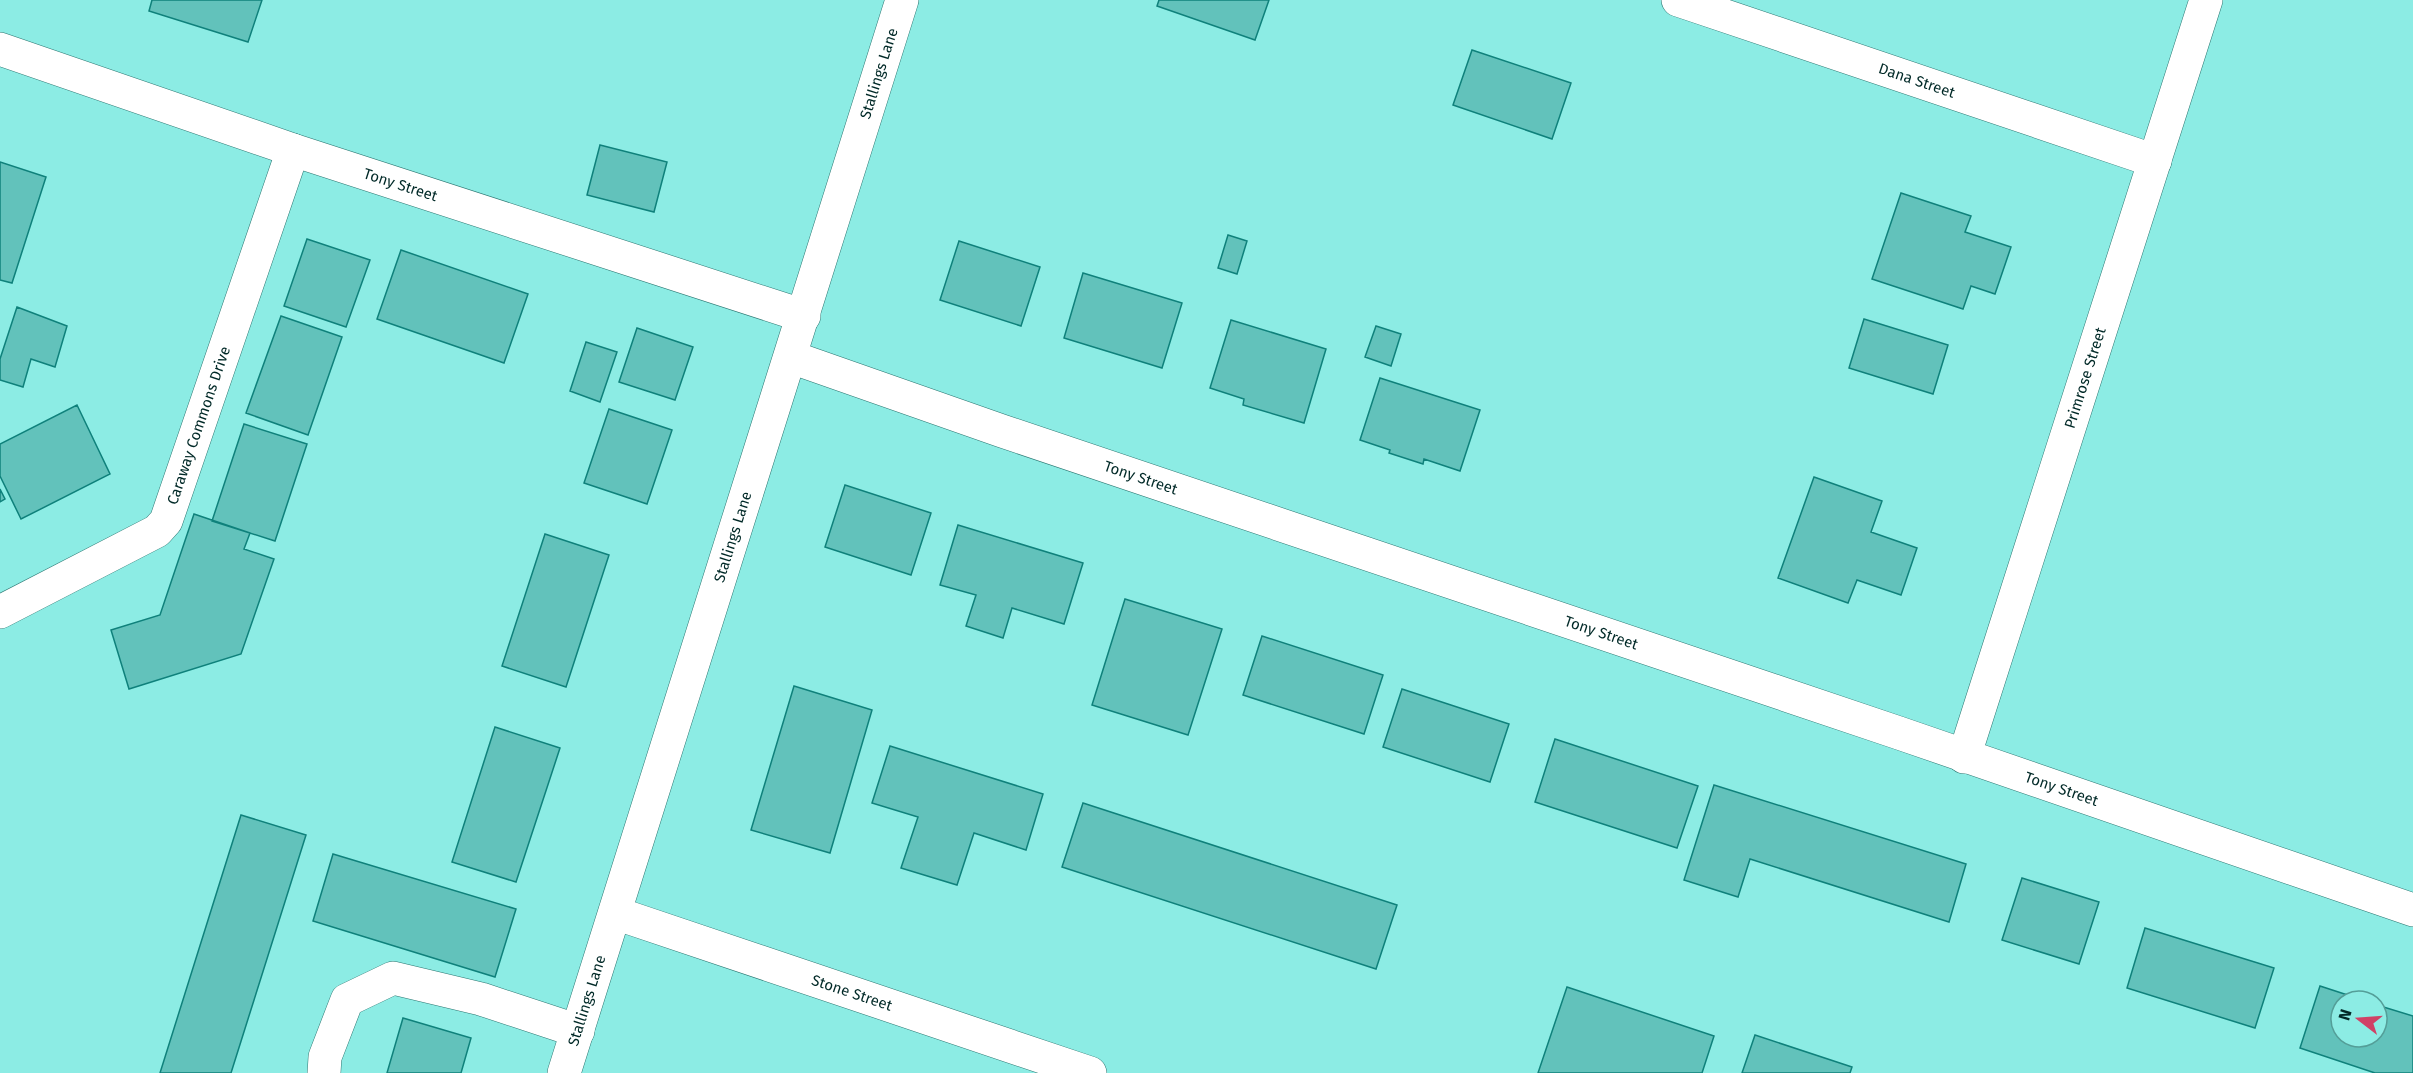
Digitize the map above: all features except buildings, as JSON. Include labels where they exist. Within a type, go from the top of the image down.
[{"type":"street","name":"Stallings Lane","points":[[564,1073],[902,0]]},
{"type":"street","name":"Dana Street","points":[[1678,0],[2154,161]]},
{"type":"street","name":"Primrose Street","points":[[1964,757],[2206,0]]},
{"type":"street","name":"Tony Street","points":[[0,49],[293,150],[804,316]]},
{"type":"street","name":"Caraway Commons Drive","points":[[0,612],[157,531],[166,521],[293,150]]},
{"type":"street","name":"Tony Street","points":[[791,357],[1002,431],[1899,733],[2413,910]]},
{"type":"street","name":"Stone Street","points":[[615,913],[1090,1073]]},
{"type":"street","points":[[324,1073],[325,1057],[347,1000],[393,978],[481,999],[578,1031]]}]
